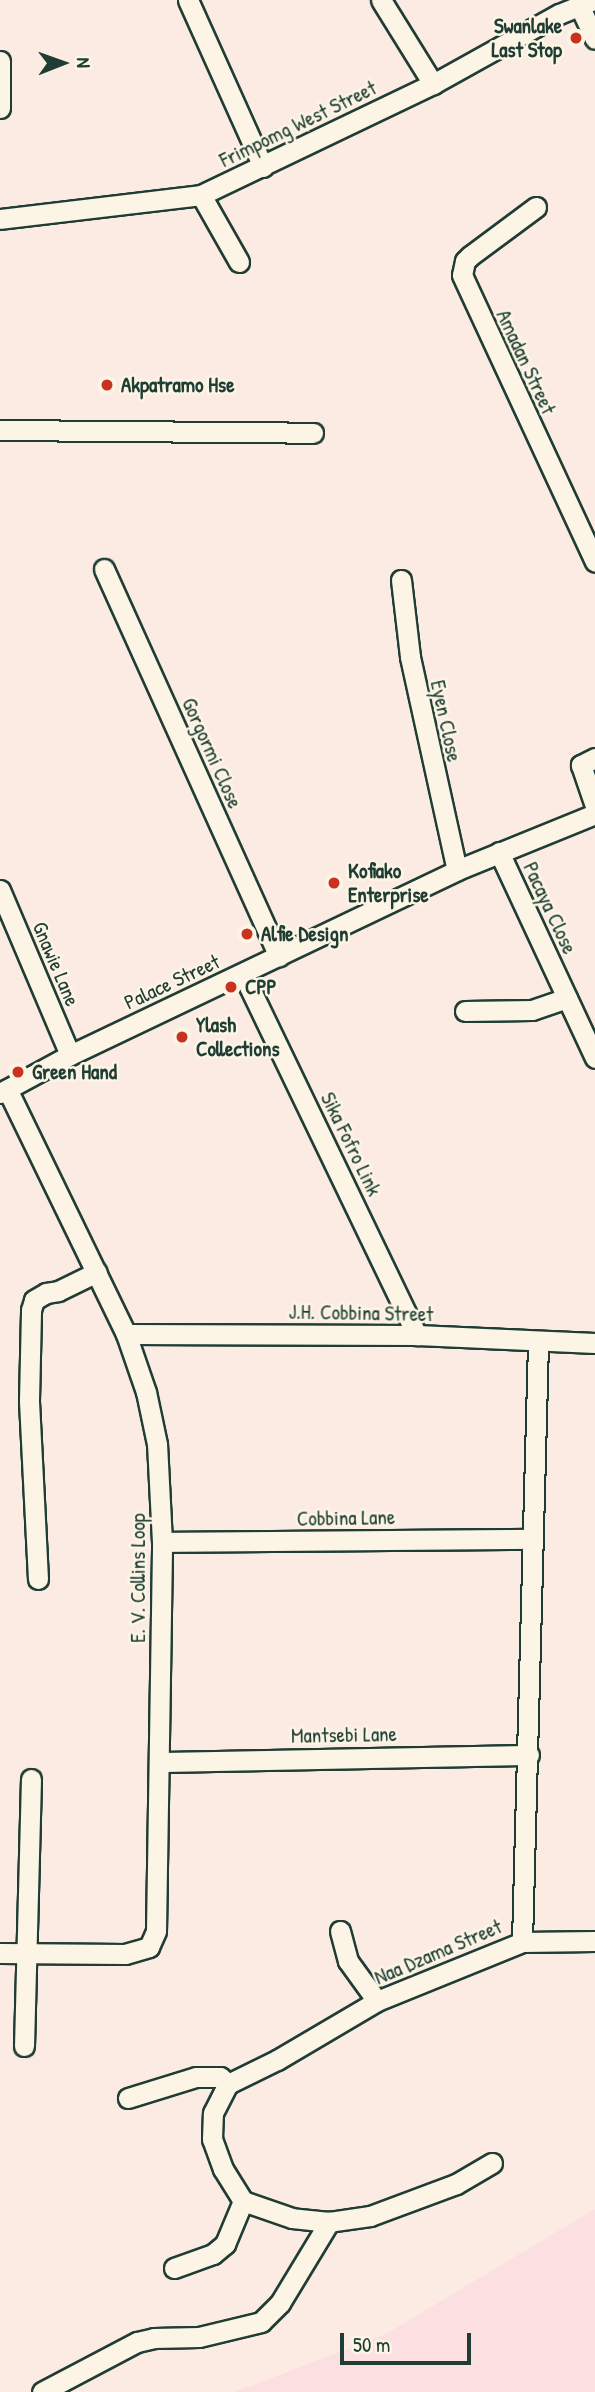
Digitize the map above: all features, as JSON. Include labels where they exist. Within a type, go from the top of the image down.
[{"type":"street","points":[[188,0],[263,167]]},
{"type":"street","points":[[381,0],[433,84]]},
{"type":"street","points":[[587,3],[595,39]]},
{"type":"street","name":"Frimpomg West Street","points":[[0,219],[201,195],[433,84],[555,7],[587,3]]},
{"type":"street","points":[[0,61],[0,108]]},
{"type":"street","points":[[201,195],[239,262]]},
{"type":"street","name":"Amadan Street","points":[[536,207],[464,261],[462,275],[595,562]]},
{"type":"street","points":[[0,429],[313,433]]},
{"type":"street","name":"Gorgormi Close","points":[[104,569],[279,956]]},
{"type":"street","name":"Eyen Close","points":[[401,580],[410,657],[457,870]]},
{"type":"street","points":[[595,758],[581,765],[595,806]]},
{"type":"street","name":"Palace Street","points":[[3,1091],[70,1055],[457,870],[595,814]]},
{"type":"street","name":"Pacaya Close","points":[[499,852],[595,1058]]},
{"type":"street","name":"Gnawie Lane","points":[[0,890],[70,1055]]},
{"type":"street","name":"Sika Fofro Link","points":[[243,974],[417,1335]]},
{"type":"street","points":[[465,1011],[532,1010],[567,998]]},
{"type":"street","name":"E. V. Collins Loop","points":[[0,1953],[125,1954],[149,1947],[156,1931],[162,1542],[157,1444],[146,1392],[126,1334],[97,1272],[3,1091]]},
{"type":"street","points":[[38,1579],[29,1400],[31,1310],[34,1300],[46,1293],[58,1291],[97,1272]]},
{"type":"street","name":"J.H. Cobbina Street","points":[[126,1334],[417,1335],[538,1343],[595,1343]]},
{"type":"street","name":"Naa Dzama Street","points":[[228,2084],[277,2060],[377,2001],[522,1942],[528,1755],[530,1539],[538,1343]]},
{"type":"street","name":"Cobbina Lane","points":[[162,1542],[530,1539]]},
{"type":"street","name":"Mantsebi Lane","points":[[160,1762],[528,1755]]},
{"type":"street","points":[[24,2046],[31,1779]]},
{"type":"street","points":[[340,1931],[348,1961],[377,2001]]},
{"type":"street","points":[[522,1942],[595,1941]]},
{"type":"street","points":[[128,2098],[196,2077],[220,2077],[228,2084],[213,2113],[212,2139],[223,2169],[243,2201],[292,2218],[329,2222],[370,2216],[409,2204],[456,2184],[492,2163]]},
{"type":"street","points":[[174,2267],[213,2254],[225,2244],[243,2201]]},
{"type":"street","points":[[42,2392],[137,2342],[154,2337],[209,2335],[261,2322],[280,2303],[329,2222]]},
{"type":"shaded area","points":[[595,2209],[595,2392],[235,2392],[384,2335]]},
{"type":"place","name":"Swanlake Last Stop","points":[[576,38]]},
{"type":"place","name":"Akpatramo Hse","points":[[107,385]]},
{"type":"place","name":"Kofiako Enterprise","points":[[334,883]]},
{"type":"place","name":"Alfie Design","points":[[247,934]]},
{"type":"place","name":"CPP","points":[[231,987]]},
{"type":"place","name":"Ylash Collections","points":[[182,1037]]},
{"type":"place","name":"Green Hand","points":[[18,1072]]}]
